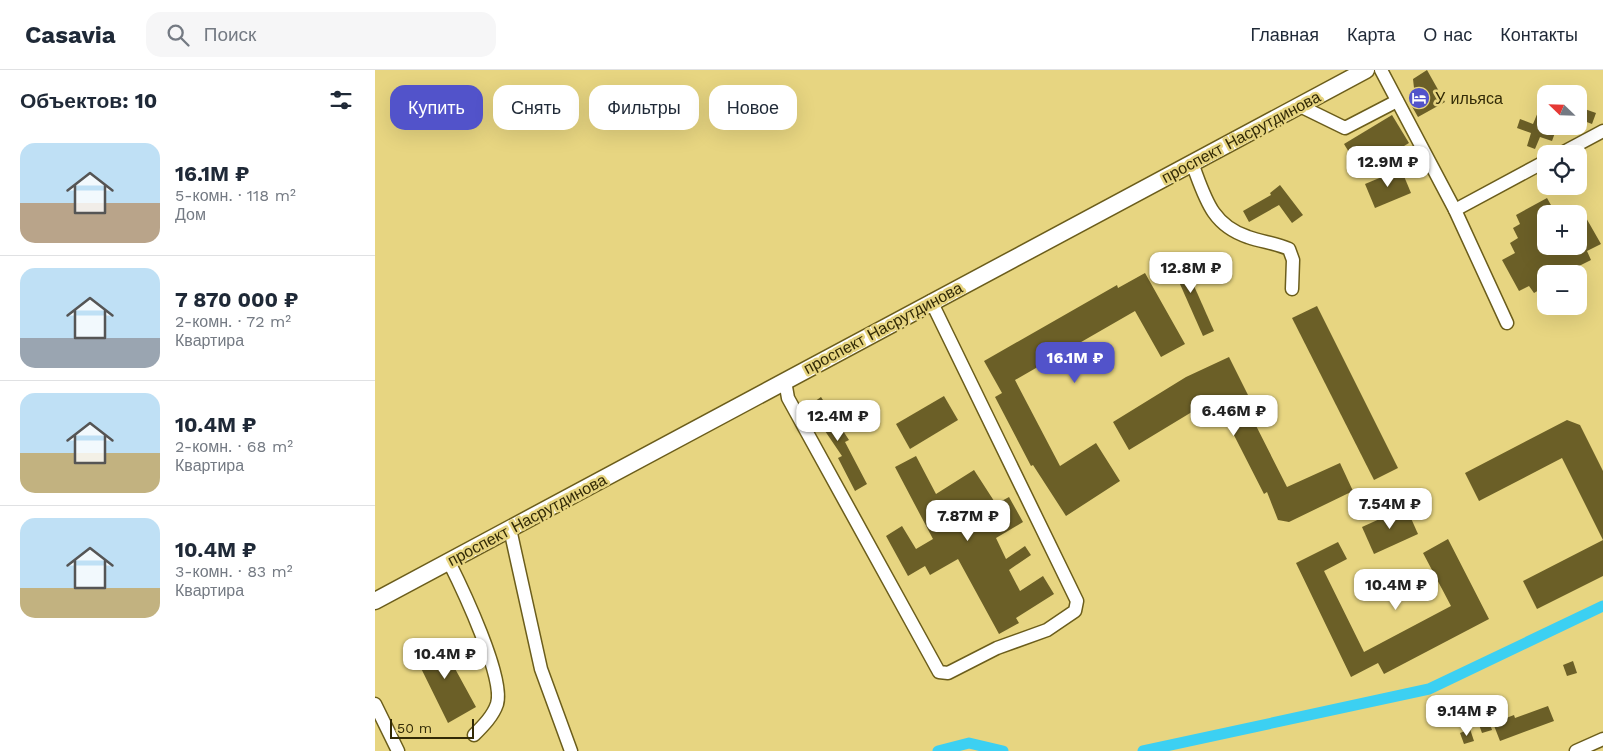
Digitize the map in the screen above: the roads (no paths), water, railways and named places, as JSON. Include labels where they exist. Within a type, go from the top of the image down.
[{"type":"main road","name":"проспект Насрутдинова","points":[[375,602],[931,301],[1366,70]]},
{"type":"street","points":[[1381,70],[1455,210],[1507,323]]},
{"type":"street","points":[[1300,106],[1345,128],[1400,106]]},
{"type":"street","points":[[1577,145],[1603,131]]},
{"type":"street","points":[[1192,163],[1201,188],[1218,220],[1231,230],[1289,249],[1293,260],[1292,289]]},
{"type":"street","points":[[1455,210],[1537,166]]},
{"type":"street","points":[[785,381],[788,398],[939,672],[948,673],[997,648],[1047,630],[1075,612],[1077,601],[931,301]]},
{"type":"street","points":[[509,529],[541,669],[571,751]]},
{"type":"street","points":[[449,562],[477,624],[497,686],[497,703],[491,717],[474,735]]},
{"type":"street","points":[[375,704],[398,751]]},
{"type":"street","points":[[1576,751],[1603,739]]},
{"type":"waterway","points":[[1143,751],[1429,689],[1603,606]]},
{"type":"waterway","points":[[938,751],[969,743],[1003,751]]},
{"type":"place","name":"У ильяса","points":[[1419,98]]}]
